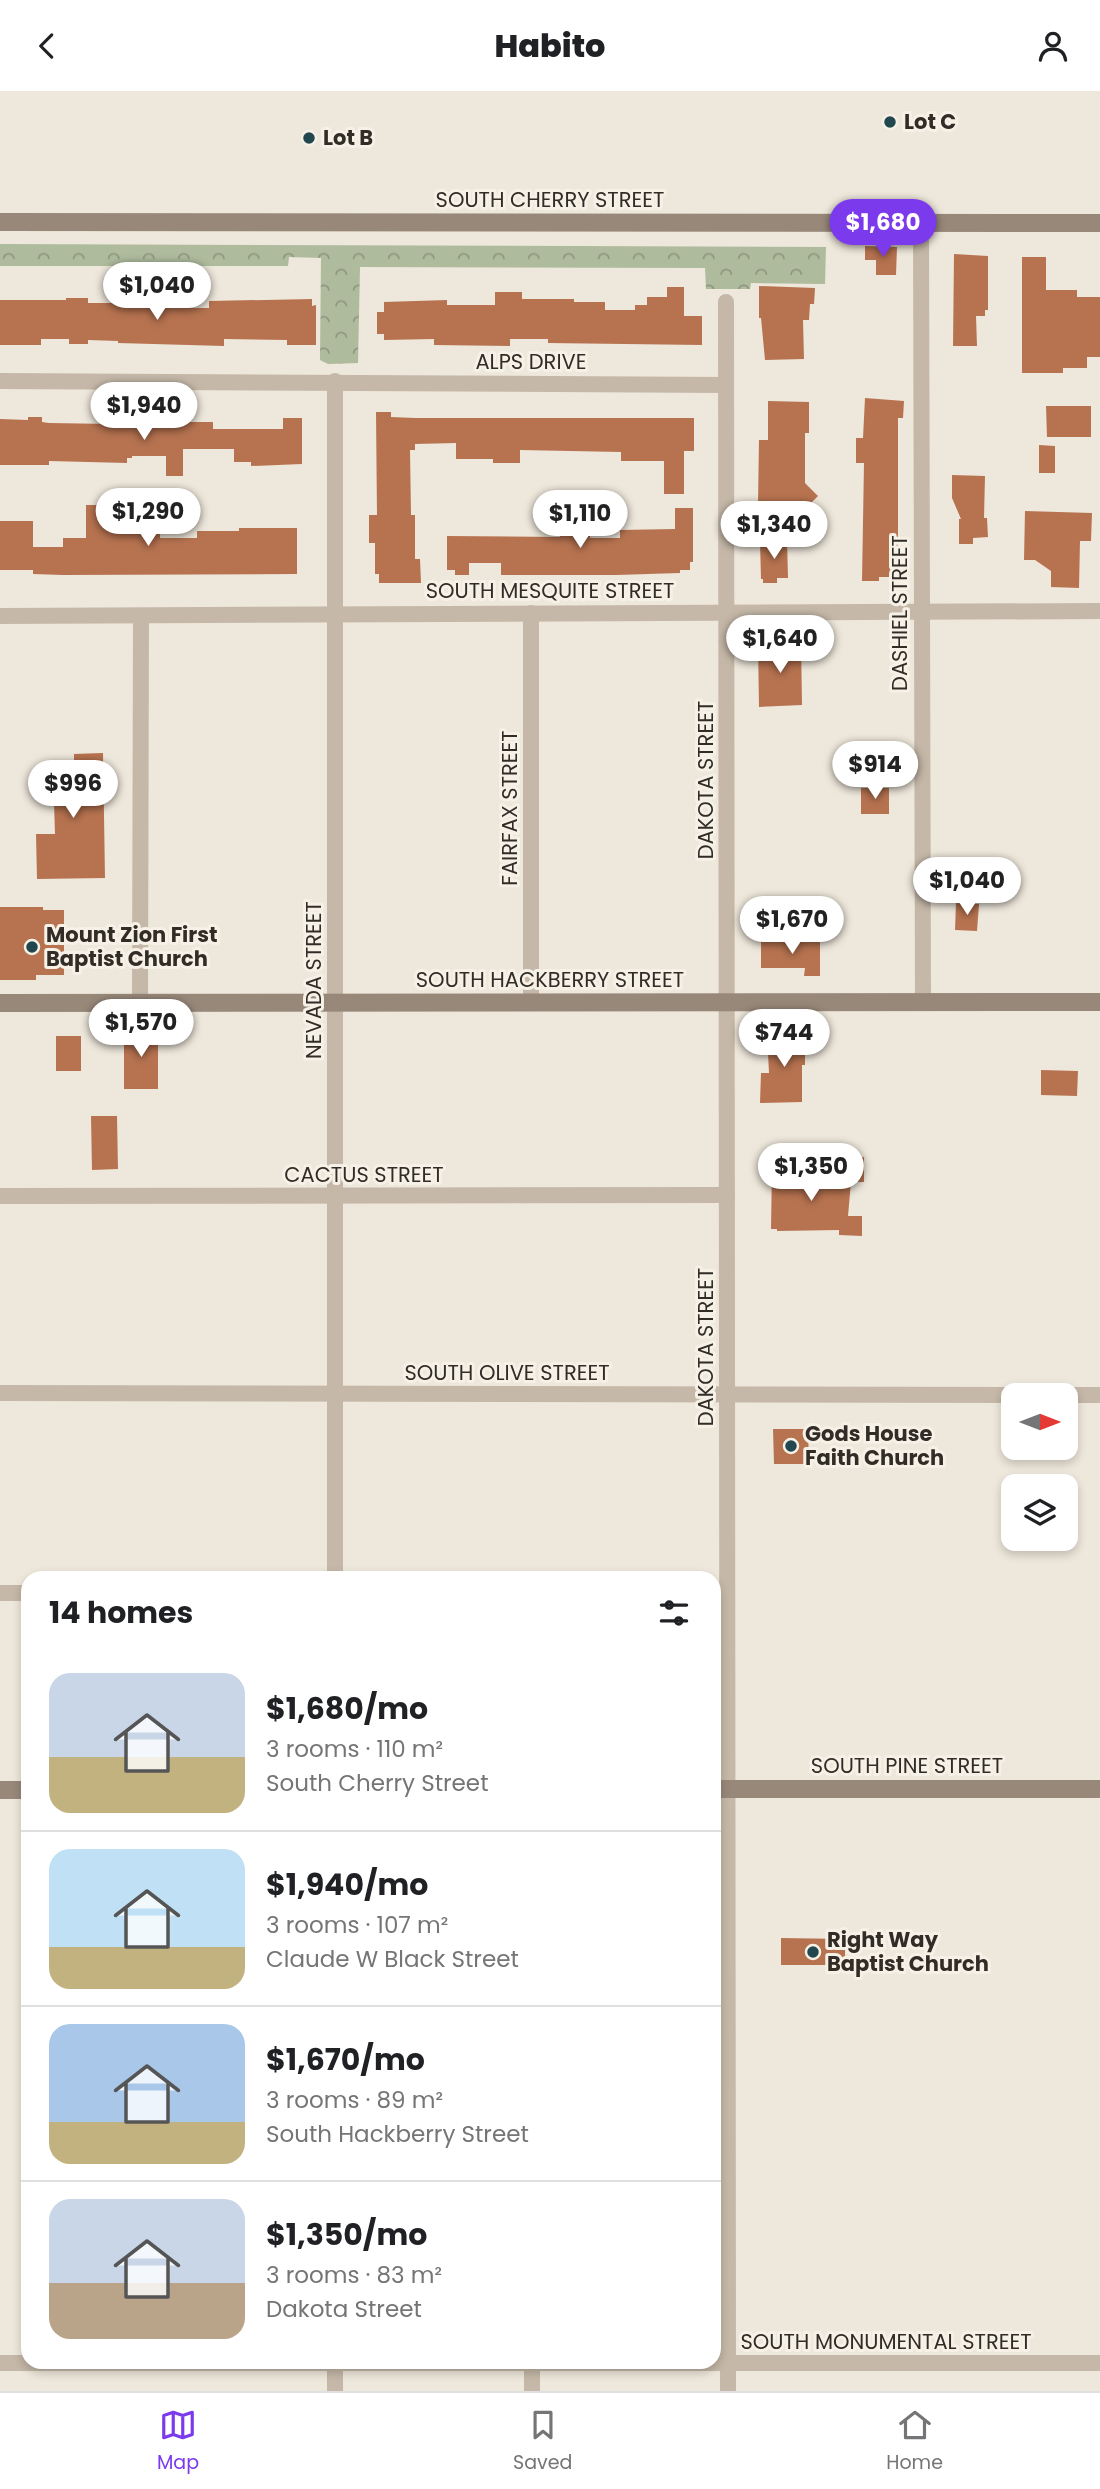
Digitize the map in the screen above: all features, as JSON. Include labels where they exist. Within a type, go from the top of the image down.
[{"type":"street","name":"SOUTH CHERRY STREET","points":[[0,222],[1100,223]]},
{"type":"street","name":"DASHIEL STREET","points":[[922,223],[923,1002]]},
{"type":"street","name":"DAKOTA STREET","points":[[726,302],[727,1394],[721,1594],[721,1789],[728,2391]]},
{"type":"street","name":"ALPS DRIVE","points":[[0,381],[726,384]]},
{"type":"street","name":"NEVADA STREET","points":[[335,381],[335,1571]]},
{"type":"street","name":"SOUTH MESQUITE STREET","points":[[0,616],[1100,611]]},
{"type":"street","name":"FAIRFAX STREET","points":[[531,613],[531,1002]]},
{"type":"street","points":[[140,1002],[141,616]]},
{"type":"street","name":"SOUTH HACKBERRY STREET","points":[[0,1003],[1100,1002]]},
{"type":"street","name":"CACTUS STREET","points":[[0,1196],[727,1195]]},
{"type":"street","name":"SOUTH OLIVE STREET","points":[[0,1393],[1001,1395]]},
{"type":"street","points":[[1078,1395],[1100,1395]]},
{"type":"street","points":[[0,1593],[21,1593]]},
{"type":"street","name":"SOUTH PINE STREET","points":[[721,1789],[1100,1789]]},
{"type":"street","points":[[0,1790],[21,1790]]},
{"type":"street","name":"SOUTH MONUMENTAL STREET","points":[[0,2363],[21,2363]]},
{"type":"street","name":"SOUTH MONUMENTAL STREET","points":[[721,2363],[1100,2363]]},
{"type":"street","points":[[335,2369],[335,2391]]},
{"type":"street","points":[[532,2369],[532,2391]]},
{"type":"green space","points":[[0,244],[826,247],[825,284],[751,283],[750,289],[706,289],[705,268],[360,267],[358,363],[328,364],[320,360],[321,258],[289,257],[288,266],[0,266]]},
{"type":"building","points":[[865,246],[897,247],[896,275],[876,275],[876,260],[865,260]]},
{"type":"building","points":[[954,254],[988,256],[988,310],[985,310],[985,316],[976,316],[977,346],[953,346]]},
{"type":"building","points":[[1022,257],[1046,257],[1046,290],[1077,290],[1077,297],[1100,297],[1100,357],[1087,357],[1087,368],[1063,368],[1063,373],[1022,373]]},
{"type":"building","points":[[759,286],[815,288],[809,320],[803,320],[804,359],[765,360],[759,318]]},
{"type":"building","points":[[667,287],[684,287],[684,316],[702,316],[702,345],[548,343],[548,339],[510,339],[510,346],[434,345],[434,339],[384,340],[384,334],[377,334],[377,312],[384,312],[384,302],[447,300],[447,305],[495,305],[495,292],[522,292],[522,299],[605,302],[605,310],[635,310],[635,305],[647,305],[647,297],[667,297]]},
{"type":"building","points":[[88,298],[88,303],[122,303],[122,298],[181,299],[180,308],[209,308],[209,301],[312,299],[312,306],[316,305],[316,345],[287,345],[287,340],[224,339],[224,346],[88,340],[88,344],[69,344],[69,339],[41,339],[41,345],[0,345],[0,300]]},
{"type":"building","points":[[865,398],[904,401],[903,418],[898,418],[898,565],[896,577],[879,577],[879,581],[862,581],[864,463],[856,463],[856,438],[863,438]]},
{"type":"building","points":[[768,401],[809,402],[809,433],[805,433],[805,483],[818,496],[804,510],[798,504],[758,504],[759,440],[768,440]]},
{"type":"building","points":[[1046,406],[1091,406],[1091,437],[1047,437]]},
{"type":"building","points":[[376,412],[391,412],[391,417],[415,418],[694,418],[694,451],[684,451],[684,494],[664,494],[664,461],[621,461],[621,452],[520,450],[520,463],[493,463],[493,459],[456,459],[456,443],[415,444],[415,450],[410,450],[411,515],[415,515],[415,559],[420,559],[421,583],[379,583],[379,574],[375,574],[375,543],[369,543],[369,515],[377,515]]},
{"type":"building","points":[[28,417],[42,417],[42,422],[49,423],[112,424],[112,417],[131,417],[132,421],[167,421],[167,417],[183,417],[183,422],[213,422],[213,429],[283,429],[283,418],[302,418],[302,464],[251,466],[251,462],[234,462],[234,449],[183,449],[183,476],[166,476],[166,456],[132,456],[127,458],[127,463],[49,461],[49,465],[0,465],[0,419],[28,420]]},
{"type":"building","points":[[1039,445],[1055,446],[1055,473],[1039,473]]},
{"type":"building","points":[[952,475],[985,476],[984,518],[987,518],[988,537],[973,538],[973,544],[959,544],[961,519],[952,498]]},
{"type":"building","points":[[86,505],[160,505],[160,538],[197,538],[197,531],[297,528],[297,574],[63,575],[33,574],[33,570],[0,570],[0,521],[33,521],[33,547],[63,547],[63,538],[86,538]]},
{"type":"building","points":[[559,506],[590,506],[590,538],[620,538],[620,530],[675,529],[675,508],[693,508],[693,562],[690,562],[690,570],[680,570],[680,573],[616,575],[501,575],[501,563],[469,563],[469,575],[455,575],[455,570],[447,570],[447,536],[560,537]]},
{"type":"building","points":[[1025,511],[1092,513],[1091,541],[1080,541],[1079,588],[1051,587],[1051,571],[1035,560],[1024,560]]},
{"type":"building","points":[[787,540],[788,578],[777,578],[777,583],[763,583],[760,541]]},
{"type":"building","points":[[801,642],[802,705],[759,707],[758,644]]},
{"type":"building","points":[[103,753],[105,878],[37,879],[36,834],[55,834],[54,802],[38,802],[38,765],[74,765],[74,754]]},
{"type":"building","points":[[861,788],[889,788],[889,814],[861,814]]},
{"type":"building","points":[[956,903],[979,904],[977,931],[955,930]]},
{"type":"building","name":"Mount Zion First Baptist Church","points":[[0,907],[64,910],[64,975],[36,975],[36,980],[0,980]]},
{"type":"building","points":[[761,941],[820,941],[820,976],[804,976],[805,968],[761,968]]},
{"type":"building","points":[[124,1029],[158,1029],[158,1089],[124,1089]]},
{"type":"building","points":[[767,1033],[805,1033],[802,1102],[760,1103],[761,1073],[769,1073]]},
{"type":"building","points":[[56,1036],[81,1036],[81,1071],[56,1071]]},
{"type":"building","points":[[1041,1070],[1078,1071],[1077,1096],[1041,1095]]},
{"type":"building","points":[[91,1116],[117,1116],[118,1169],[92,1170]]},
{"type":"building","points":[[848,1157],[864,1157],[864,1182],[847,1182]]},
{"type":"building","points":[[772,1168],[820,1168],[819,1180],[851,1182],[848,1216],[862,1216],[862,1236],[839,1235],[839,1230],[771,1229]]},
{"type":"building","name":"Gods House Faith Church","points":[[773,1429],[808,1429],[809,1464],[774,1464]]},
{"type":"building","name":"Right Way Baptist Church","points":[[781,1938],[845,1939],[845,1965],[781,1965]]},
{"type":"place","name":"Lot C","points":[[890,122]]},
{"type":"place","name":"Lot B","points":[[309,138]]},
{"type":"place","name":"Mount Zion First Baptist Church","points":[[32,947]]},
{"type":"place","name":"Gods House Faith Church","points":[[791,1446]]},
{"type":"place","name":"Right Way Baptist Church","points":[[813,1952]]}]
